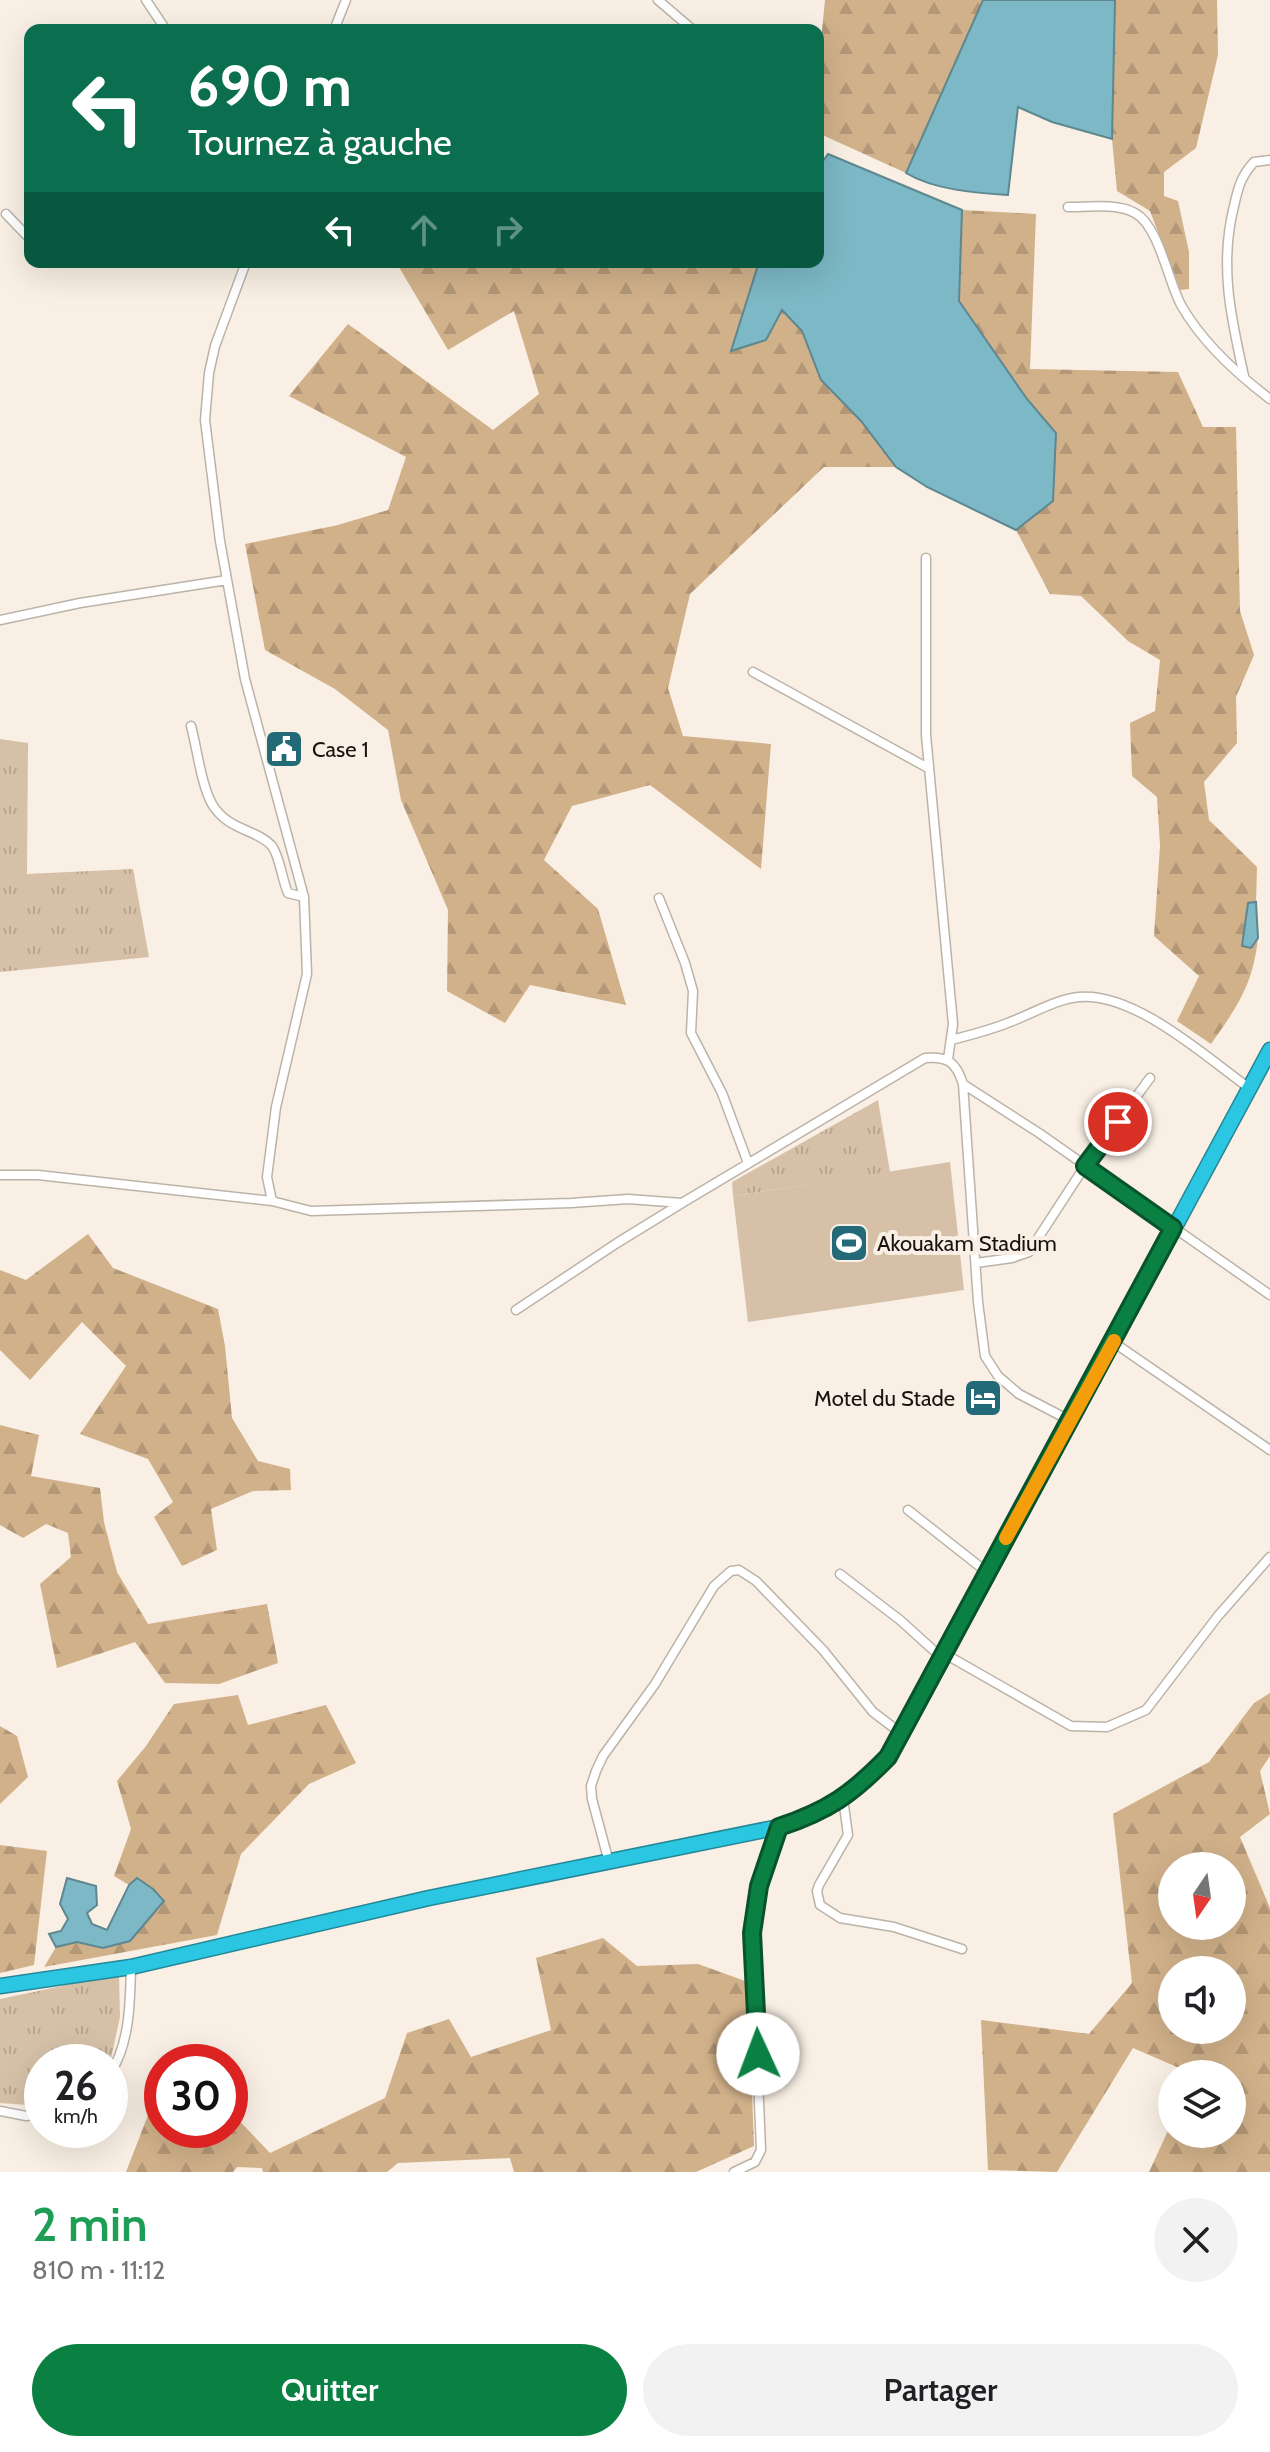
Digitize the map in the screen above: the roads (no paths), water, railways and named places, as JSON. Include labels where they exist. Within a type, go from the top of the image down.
[{"type":"highway","points":[[0,1986],[131,1967],[429,1898],[779,1827],[815,1815],[843,1798],[888,1757],[902,1734],[1270,1050]]},
{"type":"street","points":[[146,0],[161,24]]},
{"type":"street","points":[[336,24],[346,0]]},
{"type":"street","points":[[658,0],[686,24]]},
{"type":"street","points":[[1245,379],[1226,289],[1227,233],[1240,180],[1254,162],[1270,160]]},
{"type":"street","points":[[1068,207],[1120,208],[1135,213],[1143,220],[1156,242],[1181,305],[1209,343],[1270,399]]},
{"type":"street","points":[[6,214],[24,233]]},
{"type":"street","points":[[244,268],[215,346],[205,408],[210,471],[245,679],[304,897],[307,974],[276,1107],[267,1177],[272,1201]]},
{"type":"street","points":[[926,558],[928,768],[933,791],[950,990],[951,1040],[948,1059]]},
{"type":"street","points":[[0,620],[80,603],[227,580]]},
{"type":"street","points":[[753,672],[928,768]]},
{"type":"street","points":[[191,726],[212,803],[231,824],[272,846],[288,893],[304,897]]},
{"type":"street","points":[[659,898],[681,951],[693,991],[691,1033],[722,1093],[748,1163]]},
{"type":"street","points":[[951,1040],[1001,1026],[1062,1001],[1080,997],[1100,999],[1149,1016],[1249,1088]]},
{"type":"street","points":[[516,1310],[617,1243],[925,1058],[948,1059],[958,1067],[963,1084],[985,1356],[998,1376],[1019,1394],[1069,1420]]},
{"type":"street","points":[[976,1263],[1012,1258],[1029,1252],[1085,1166],[1150,1078]]},
{"type":"street","points":[[963,1084],[1270,1295]]},
{"type":"street","points":[[0,1175],[38,1175],[272,1201],[311,1211],[628,1199],[682,1203]]},
{"type":"street","points":[[1113,1342],[1268,1448],[1270,1437]]},
{"type":"street","points":[[908,1510],[988,1573]]},
{"type":"street","points":[[840,1574],[943,1656],[1071,1726],[1107,1727],[1146,1710],[1218,1616],[1270,1557]]},
{"type":"street","points":[[609,1862],[592,1799],[591,1786],[596,1771],[603,1756],[655,1684],[714,1586],[731,1571],[739,1570],[756,1581],[823,1650],[873,1712],[902,1734]]},
{"type":"street","points":[[843,1798],[848,1835],[819,1885],[820,1905],[840,1918],[894,1927],[962,1949]]},
{"type":"street","points":[[734,2172],[755,2162],[761,2150],[752,1933],[759,1886],[779,1827]]},
{"type":"street","points":[[123,2044],[131,1967]]},
{"type":"street","points":[[0,2111],[24,2116]]},
{"type":"water","points":[[983,0],[1115,0],[1112,139],[1052,122],[1018,107],[1008,195],[942,187],[906,173]]},
{"type":"water","points":[[828,154],[962,210],[959,301],[1027,399],[1056,433],[1053,501],[1016,530],[927,487],[896,467],[861,421],[821,380],[802,331],[782,310],[766,340],[731,351],[757,268],[824,268],[824,160]]},
{"type":"water","points":[[1256,902],[1258,938],[1251,948],[1242,946],[1248,903]]},
{"type":"water","points":[[67,1878],[96,1886],[97,1905],[87,1913],[92,1924],[107,1930],[129,1885],[137,1878],[164,1901],[130,1941],[103,1948],[77,1942],[56,1947],[49,1934],[61,1931],[68,1919],[60,1904]]},
{"type":"place","name":"Case 1","points":[[284,749]]},
{"type":"place","name":"Akouakam Stadium","points":[[849,1243]]},
{"type":"place","name":"Motel du Stade","points":[[983,1398]]}]
